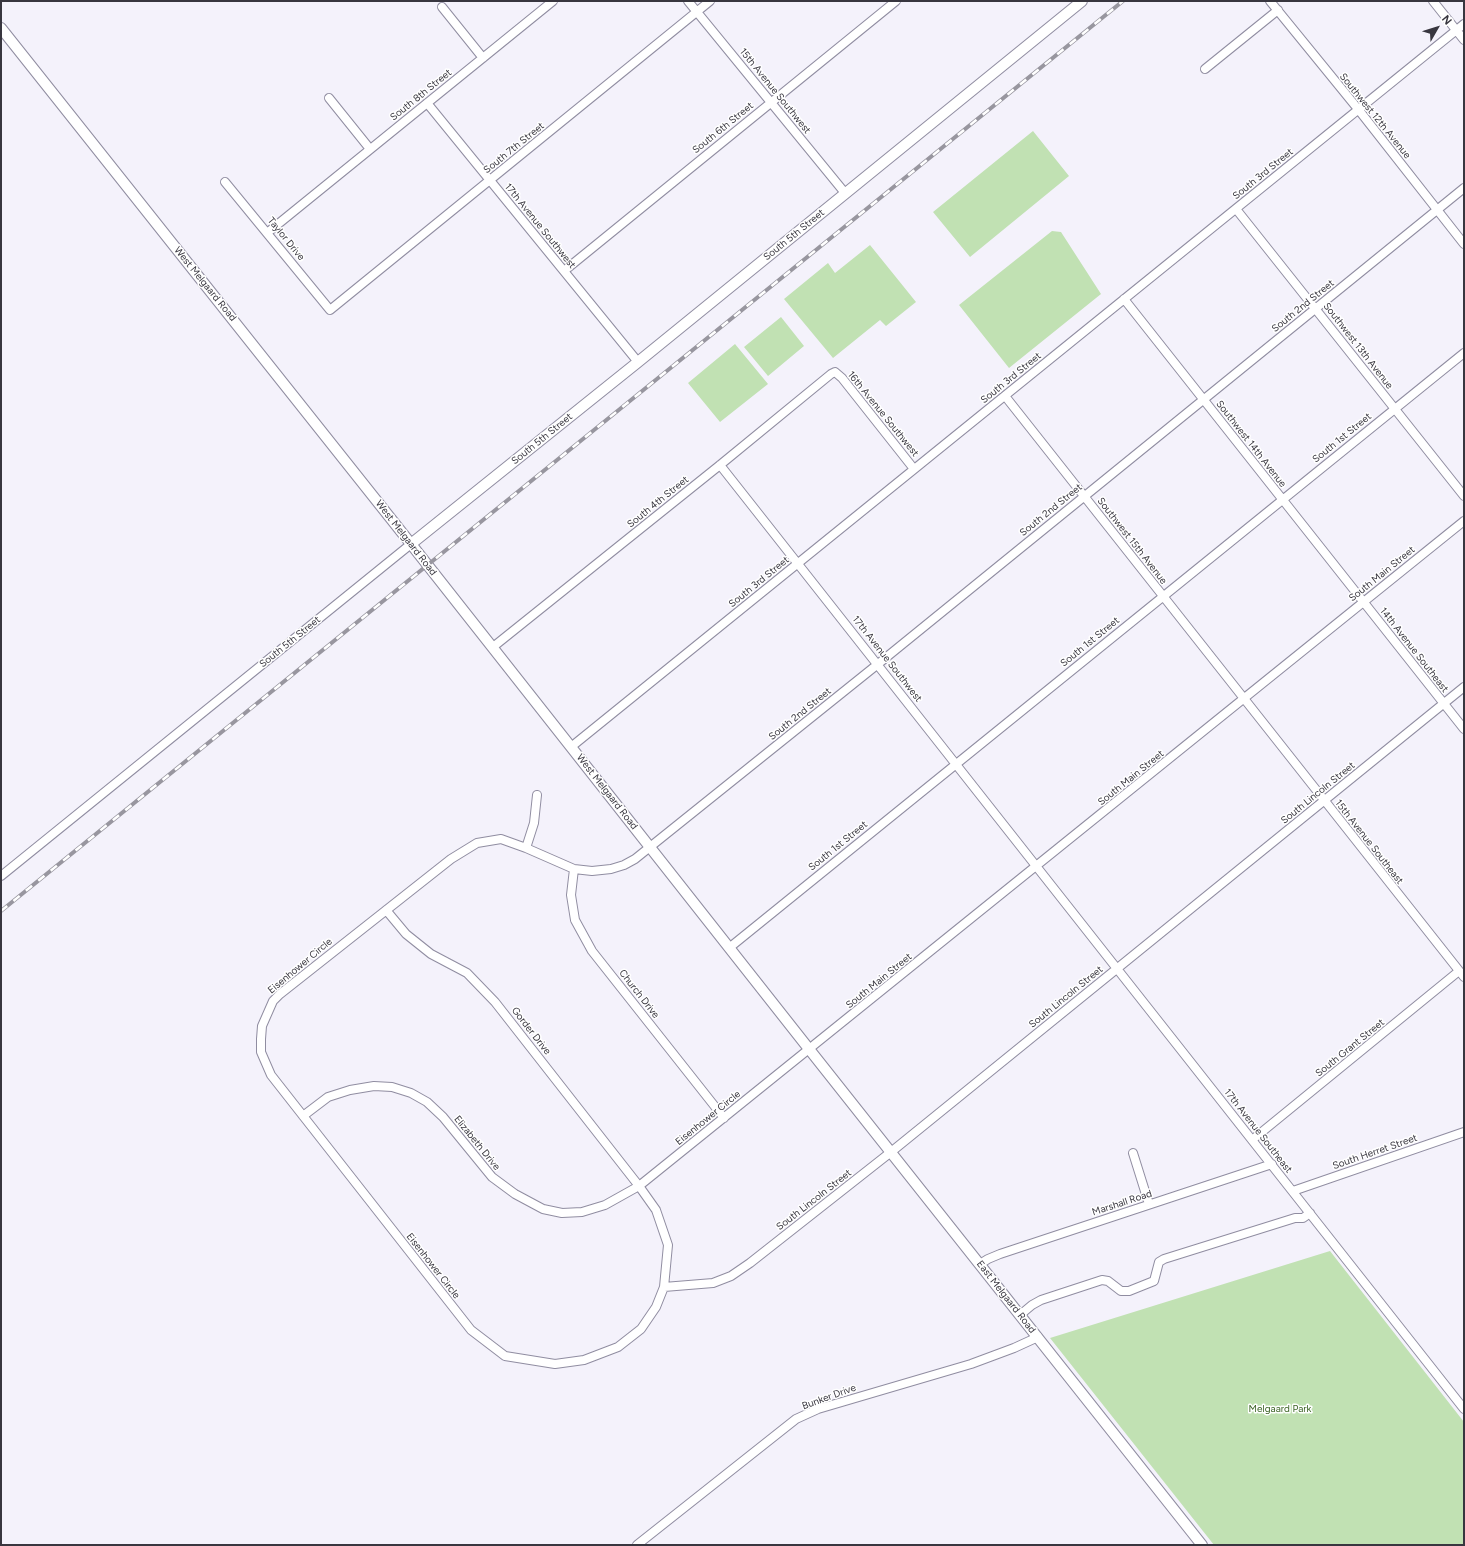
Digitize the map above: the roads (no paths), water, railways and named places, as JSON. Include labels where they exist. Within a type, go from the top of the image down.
[{"type":"main road","name":"South 5th Street","points":[[411,544],[638,362],[1082,1]]},
{"type":"main road","name":"West Melgaard Road","points":[[1,28],[493,647],[809,1050]]},
{"type":"main road","name":"East Melgaard Road","points":[[809,1050],[1202,1545]]},
{"type":"street","name":"South 8th Street","points":[[267,233],[553,1]]},
{"type":"street","name":"15th Avenue Southwest","points":[[688,1],[845,193]]},
{"type":"street","name":"South 7th Street","points":[[330,310],[710,1]]},
{"type":"street","name":"South 6th Street","points":[[564,271],[896,1]]},
{"type":"street","name":"Southwest 12th Avenue","points":[[1270,1],[1464,244]]},
{"type":"street","points":[[1433,1],[1464,40]]},
{"type":"street","points":[[442,7],[483,58]]},
{"type":"street","points":[[1205,69],[1278,10]]},
{"type":"street","name":"South 3rd Street","points":[[571,747],[1464,24]]},
{"type":"street","points":[[329,98],[370,149]]},
{"type":"street","name":"17th Avenue Southwest","points":[[427,103],[638,362]]},
{"type":"street","name":"Taylor Drive","points":[[225,182],[330,310]]},
{"type":"street","name":"South 2nd Street","points":[[650,846],[878,664],[1464,188]]},
{"type":"street","name":"Southwest 13th Avenue","points":[[1236,209],[1464,496]]},
{"type":"street","name":"Southwest 14th Avenue","points":[[1124,299],[1364,602]]},
{"type":"street","name":"South 1st Street","points":[[729,948],[1464,353]]},
{"type":"street","name":"South 4th Street","points":[[493,647],[720,465],[828,376],[835,372]]},
{"type":"street","name":"16th Avenue Southwest","points":[[835,372],[842,378],[914,469]]},
{"type":"street","name":"Southwest 15th Avenue","points":[[1005,396],[1245,698]]},
{"type":"street","name":"17th Avenue Southwest","points":[[720,465],[1037,866]]},
{"type":"street","name":"South Main Street","points":[[809,1050],[1464,520]]},
{"type":"street","name":"South 5th Street","points":[[1,876],[411,544]]},
{"type":"street","name":"14th Avenue Southeast","points":[[1364,602],[1464,729]]},
{"type":"street","name":"South Lincoln Street","points":[[664,1287],[713,1283],[731,1276],[750,1263],[891,1152],[1464,687]]},
{"type":"street","name":"15th Avenue Southeast","points":[[1245,698],[1324,801],[1462,974]]},
{"type":"street","points":[[526,848],[534,823],[537,795]]},
{"type":"street","name":"Eisenhower Circle","points":[[650,846],[635,859],[624,865],[611,869],[592,871],[574,869],[526,848],[501,840],[477,842],[451,859],[273,1001],[262,1026],[261,1052],[271,1075],[471,1330],[505,1356],[555,1364],[584,1360],[618,1347],[641,1329],[656,1307],[664,1287],[668,1245],[656,1210],[639,1186],[809,1050]]},
{"type":"street","name":"17th Avenue Southeast","points":[[1037,866],[1464,1409]]},
{"type":"street","name":"Church Drive","points":[[574,869],[571,895],[575,920],[592,951],[724,1118]]},
{"type":"street","name":"Gorder Drive","points":[[386,910],[406,934],[431,954],[467,973],[495,1002],[639,1186]]},
{"type":"street","name":"South Grant Street","points":[[1252,1140],[1462,974]]},
{"type":"street","name":"Elizabeth Drive","points":[[303,1116],[328,1097],[343,1092],[374,1086],[392,1087],[411,1092],[427,1102],[443,1117],[492,1177],[515,1194],[543,1209],[562,1213],[582,1212],[605,1205],[639,1186]]},
{"type":"street","name":"South Herret Street","points":[[1293,1191],[1464,1132]]},
{"type":"street","points":[[1133,1153],[1149,1204]]},
{"type":"street","name":"Marshall Road","points":[[980,1264],[1000,1254],[1272,1164]]},
{"type":"street","points":[[1020,1315],[1041,1300],[1102,1280],[1108,1281],[1121,1291],[1129,1291],[1154,1281],[1159,1262],[1164,1259],[1295,1218],[1303,1218],[1310,1213]]},
{"type":"street","name":"Bunker Drive","points":[[638,1545],[796,1419],[818,1409],[971,1364],[1014,1348],[1038,1337]]},
{"type":"railway","points":[[1,911],[1123,1]]},
{"type":"park label","name":"Melgaard Park","points":[[1280,1409]]}]
